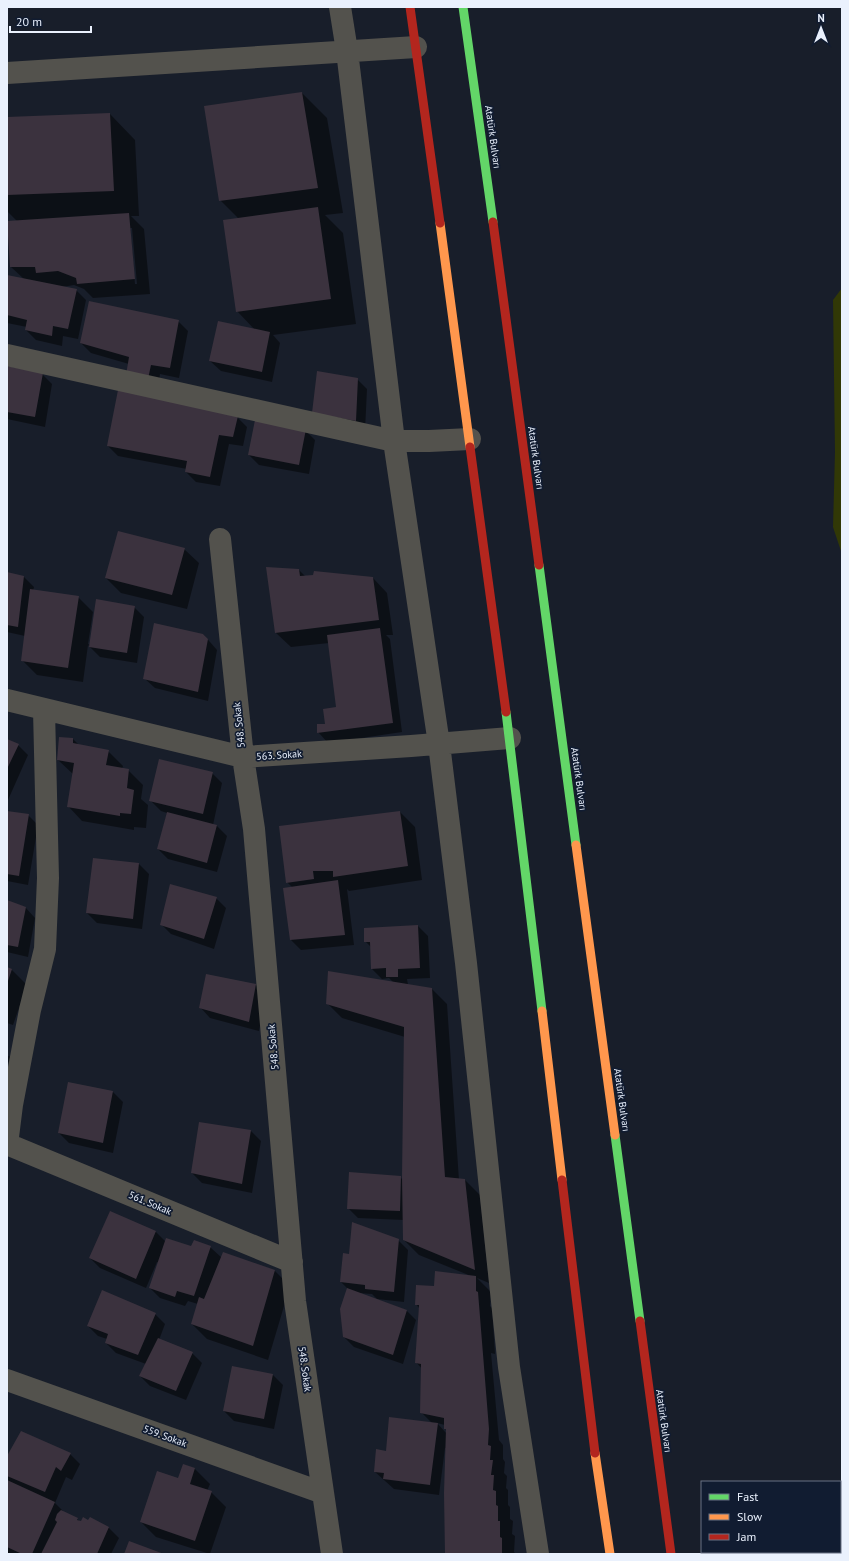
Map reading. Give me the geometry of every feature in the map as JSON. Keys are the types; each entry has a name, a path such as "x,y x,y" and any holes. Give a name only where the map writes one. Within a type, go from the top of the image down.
{"main road":[{"path":"410,7 510,738 588,1405 610,1554"},
{"name":"Atatürk Bulvarı","path":"463,7 468,35 671,1554"}],"street":[{"path":"340,7 347,51 394,441 439,744 466,963 509,1367 538,1554"},
{"path":"7,73 416,46"},
{"path":"7,355 394,441 429,442 470,439"},
{"name":"548. Sokak","path":"220,539 243,757 254,829 296,1301 332,1554"},
{"name":"563. Sokak","path":"7,700 243,757 510,738"},
{"path":"7,1144 12,1105 30,1010 45,949 48,878 44,710"},
{"name":"561. Sokak","path":"7,1144 292,1262"},
{"name":"559. Sokak","path":"7,1380 323,1493"}],"green space":[{"path":"842,288 842,554 833,527 835,452 833,300"}],"building":[{"path":"302,92 318,188 219,201 204,106"},
{"path":"110,113 114,191 7,195 7,117"},
{"path":"318,207 331,299 236,312 223,220"},
{"path":"129,213 135,279 77,284 76,278 58,271 36,273 35,267 10,267 7,221"},
{"path":"7,275 77,289 68,329 53,326 52,336 25,330 27,320 7,315"},
{"path":"89,301 179,320 170,368 151,365 148,379 126,375 129,357 80,343"},
{"path":"218,321 270,332 262,372 209,361"},
{"path":"7,366 43,373 35,417 7,412"},
{"path":"317,371 358,378 356,421 312,413"},
{"path":"118,390 238,416 233,437 219,435 210,477 185,472 187,461 107,446"},
{"path":"255,420 306,429 299,465 248,455"},
{"path":"118,531 185,548 172,595 105,578"},
{"path":"266,567 299,569 300,576 313,575 314,571 373,577 379,620 275,633"},
{"path":"7,572 24,576 18,627 7,625"},
{"path":"30,589 79,596 68,668 21,661"},
{"path":"96,599 135,606 127,653 89,647"},
{"path":"154,623 203,634 208,639 198,692 143,679"},
{"path":"380,628 393,723 317,733 317,724 325,724 323,709 336,707 327,635"},
{"path":"59,737 73,738 73,743 109,750 106,765 129,769 127,788 134,790 131,814 120,813 120,816 67,807 74,763 57,760"},
{"path":"7,739 19,744 7,769"},
{"path":"159,759 213,772 203,814 149,801"},
{"path":"7,811 29,814 19,876 7,874"},
{"path":"400,811 408,866 333,877 333,871 313,871 314,879 286,883 279,826"},
{"path":"167,812 217,825 207,863 157,849"},
{"path":"93,858 139,863 133,919 86,913"},
{"path":"338,880 345,935 290,940 283,888"},
{"path":"170,884 217,897 204,939 160,925"},
{"path":"7,900 26,907 18,947 7,945"},
{"path":"418,925 420,968 398,969 398,977 386,977 386,968 371,969 370,942 364,942 364,928"},
{"path":"7,967 12,969 7,984"},
{"path":"328,971 432,988 445,1177 465,1179 475,1270 403,1240 402,1177 404,1027 326,1004"},
{"path":"206,974 256,984 249,1022 199,1008"},
{"path":"68,1082 113,1091 103,1143 58,1133"},
{"path":"199,1122 251,1130 242,1184 191,1173"},
{"path":"349,1172 401,1176 400,1211 347,1209"},
{"path":"110,1211 156,1231 136,1279 89,1258"},
{"path":"352,1222 399,1239 394,1292 365,1289 365,1285 340,1282 343,1253 349,1254"},
{"path":"166,1238 191,1246 194,1240 211,1246 194,1296 177,1291 175,1297 149,1288"},
{"path":"223,1252 275,1270 253,1346 191,1324 199,1297 204,1299"},
{"path":"435,1271 476,1276 476,1291 478,1292 489,1429 488,1445 491,1446 490,1460 493,1460 491,1475 494,1475 493,1490 496,1491 498,1521 500,1521 500,1537 502,1538 502,1554 445,1554 444,1493 446,1429 444,1429 444,1418 420,1413 421,1364 415,1363 419,1305 415,1305 416,1285 434,1286"},
{"path":"347,1288 407,1310 393,1355 343,1337 340,1309"},
{"path":"102,1290 156,1313 138,1355 105,1343 108,1334 87,1326"},
{"path":"158,1338 193,1352 176,1391 139,1376"},
{"path":"232,1366 273,1374 264,1419 223,1411"},
{"path":"389,1417 438,1423 430,1485 383,1479 384,1473 374,1472 376,1449 386,1451"},
{"path":"21,1431 71,1453 61,1471 56,1467 45,1492 7,1476 7,1456"},
{"path":"183,1464 195,1468 190,1484 212,1491 195,1541 140,1522 157,1471 178,1478"},
{"path":"7,1480 55,1502 32,1554 22,1554 7,1547"},
{"path":"61,1510 78,1518 77,1520 81,1521 83,1517 88,1520 90,1517 109,1527 97,1554 41,1554 57,1522 55,1520 57,1514"},
{"path":"129,1541 164,1554 124,1554"}],"traffic: fast":[{"path":"463,7 493,222"},
{"path":"539,565 576,845"},
{"path":"506,712 542,1011"},
{"path":"615,1135 640,1321"}],"traffic: slow":[{"path":"440,223 470,447"},
{"path":"576,845 615,1135"},
{"path":"542,1011 562,1180"},
{"path":"595,1453 610,1554"}],"traffic: jam":[{"path":"410,7 440,223"},
{"path":"493,222 539,565"},
{"path":"470,447 506,712"},
{"path":"562,1180 595,1453"},
{"path":"640,1321 671,1554"}]}
